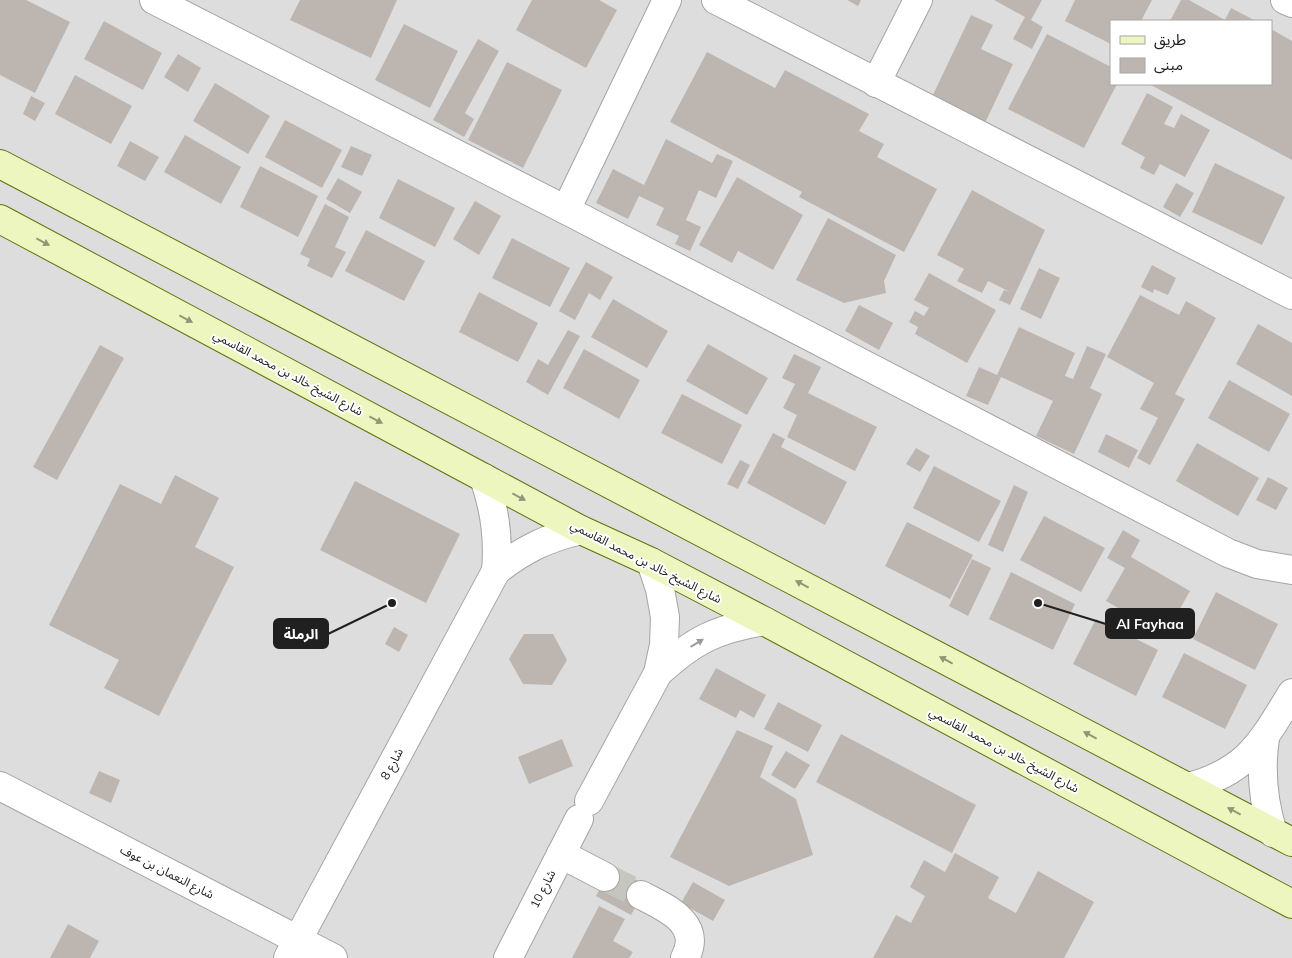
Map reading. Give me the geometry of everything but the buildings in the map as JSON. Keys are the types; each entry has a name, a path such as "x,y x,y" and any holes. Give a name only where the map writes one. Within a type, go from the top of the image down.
{"street":[{"path":"154,0 566,210 1228,553 1257,564 1292,570"},
{"path":"566,210 667,0"},
{"path":"716,0 1292,294"},
{"path":"876,82 918,0"},
{"path":"1285,0 1292,3"},
{"path":"0,164 1283,838"},
{"name":"شارع الشيخ خالد بن محمد القاسمي","path":"0,219 582,530 651,562 764,621 1292,904"},
{"name":"شارع 8","path":"484,478 495,514 498,533 496,571"},
{"name":"شارع 8","path":"293,949 496,571 515,556 536,544 558,535 582,530"},
{"name":"شارع 10","path":"508,958 584,810 658,673 664,645 665,617 660,589 651,562"},
{"name":"شارع 10","path":"658,673 680,653 706,637 734,626 764,621"},
{"path":"1189,787 1224,775 1240,765 1265,738 1292,693"},
{"path":"1265,738 1262,776 1267,814 1283,838"},
{"name":"شارع النعمان بن عوف","path":"0,786 293,949 334,958"},
{"path":"561,854 605,877"},
{"path":"641,896 669,910 683,922 690,940 685,958"}],"shaded area":[{"path":"0,0 1292,0 1292,958 0,958"}],"tunnel":[{"path":"605,877 641,895"}],"place":[{"name":"الرملة","path":"392,603"},
{"name":"Al Fayhaa","path":"1038,603"}]}
